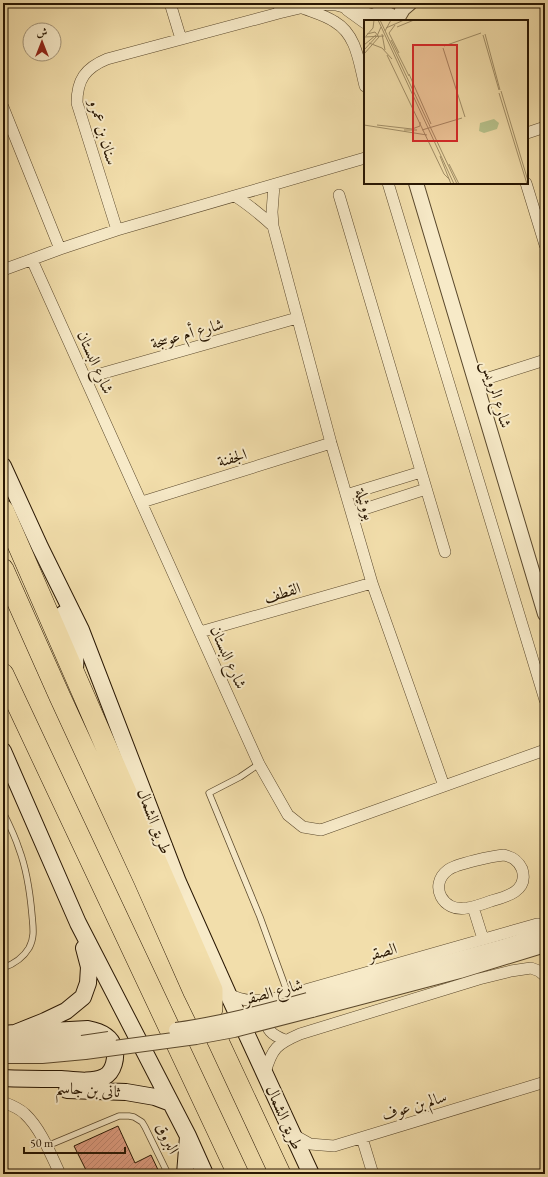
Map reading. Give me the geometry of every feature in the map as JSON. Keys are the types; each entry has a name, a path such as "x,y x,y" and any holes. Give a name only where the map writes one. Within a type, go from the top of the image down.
{"highway":[{"path":"3,510 212,990 212,1009 208,1020"},
{"name":"طريق الشمال","path":"3,569 194,992 280,1174"},
{"path":"3,674 238,1174"}],"main road":[{"name":"طريق الشمال","path":"3,466 40,548 81,630 178,882 311,1174"},
{"path":"40,548 75,650 75,677"},
{"path":"3,751 78,923 188,1136 205,1174"},
{"path":"9,1033 45,1021 66,1011 83,996 88,983 89,967 78,923"},
{"path":"3,1078 97,1079 106,1076 112,1068 115,1057 113,1046 108,1037 99,1031 88,1029 9,1033"},
{"name":"ثانى بن جاسم","path":"3,1078 71,1090 126,1092 155,1097 171,1103"},
{"path":"185,1174 188,1136"}],"street":[{"path":"170,3 181,39"},
{"path":"396,20 403,9 410,3"},
{"name":"سنان بن عمرو","path":"117,230 77,103 77,92 81,81 87,71 96,63 181,39 277,8 300,7 316,4 339,6 375,15"},
{"path":"300,7 334,21 346,31 354,43 364,82"},
{"path":"375,15 387,13 394,20"},
{"path":"3,107 60,250"},
{"path":"528,133 545,127"},
{"path":"3,270 117,230 364,159"},
{"path":"388,184 545,700"},
{"name":"شارع الرويس","path":"416,184 545,614"},
{"path":"526,184 545,245"},
{"name":"بووثيلة","path":"274,185 272,212 273,226 331,444 372,583 444,786"},
{"path":"339,195 445,552"},
{"path":"235,196 253,208 273,226"},
{"name":"شارع البستان","path":"32,260 259,764 288,815 303,827 321,830 545,750"},
{"name":"شارع أم عوسجة","path":"86,378 297,318"},
{"path":"476,382 545,360"},
{"name":"الجفنة","path":"142,502 331,444"},
{"path":"346,495 421,472"},
{"path":"352,513 426,489"},
{"name":"القطف","path":"200,632 372,583"},
{"path":"504,855 513,858 520,864 523,873 522,883 517,891 509,896 473,907 457,909 449,906 443,900 439,892 439,884 442,876 448,869 479,860 504,855"},
{"path":"473,907 483,940"},
{"name":"الصقر","path":"228,994 248,1001 277,998 537,924 545,924"},
{"name":"شارع الصقر","path":"3,1056 42,1056 84,1048 196,1037 234,1030 310,1005 545,933"},
{"name":"شارع الصقر","path":"310,1005 460,971 545,945"},
{"path":"265,1073 269,1058 274,1050 285,1040 300,1034 479,979 510,971 531,968 539,971 545,976"},
{"path":"277,998 269,1006 267,1011 266,1016 268,1027 275,1036 285,1040"},
{"name":"شارع الصقر","path":"3,1046 84,1048"},
{"name":"سالم بن عوف","path":"294,1135 310,1144 334,1146 545,1082"},
{"path":"3,1102 14,1106 25,1114 34,1125 47,1146 60,1174"},
{"path":"362,1138 373,1174"}],"lane":[{"path":"259,764 240,777 209,793 260,917 288,994"},
{"path":"3,812 24,862 30,893 34,929 31,943 25,954 18,960 3,968"},
{"name":"البروق","path":"47,1146 119,1116 130,1116 138,1119 145,1127 168,1174"}],"building":[{"path":"118,1126 135,1163 151,1155 160,1174 88,1174 74,1146"}]}
